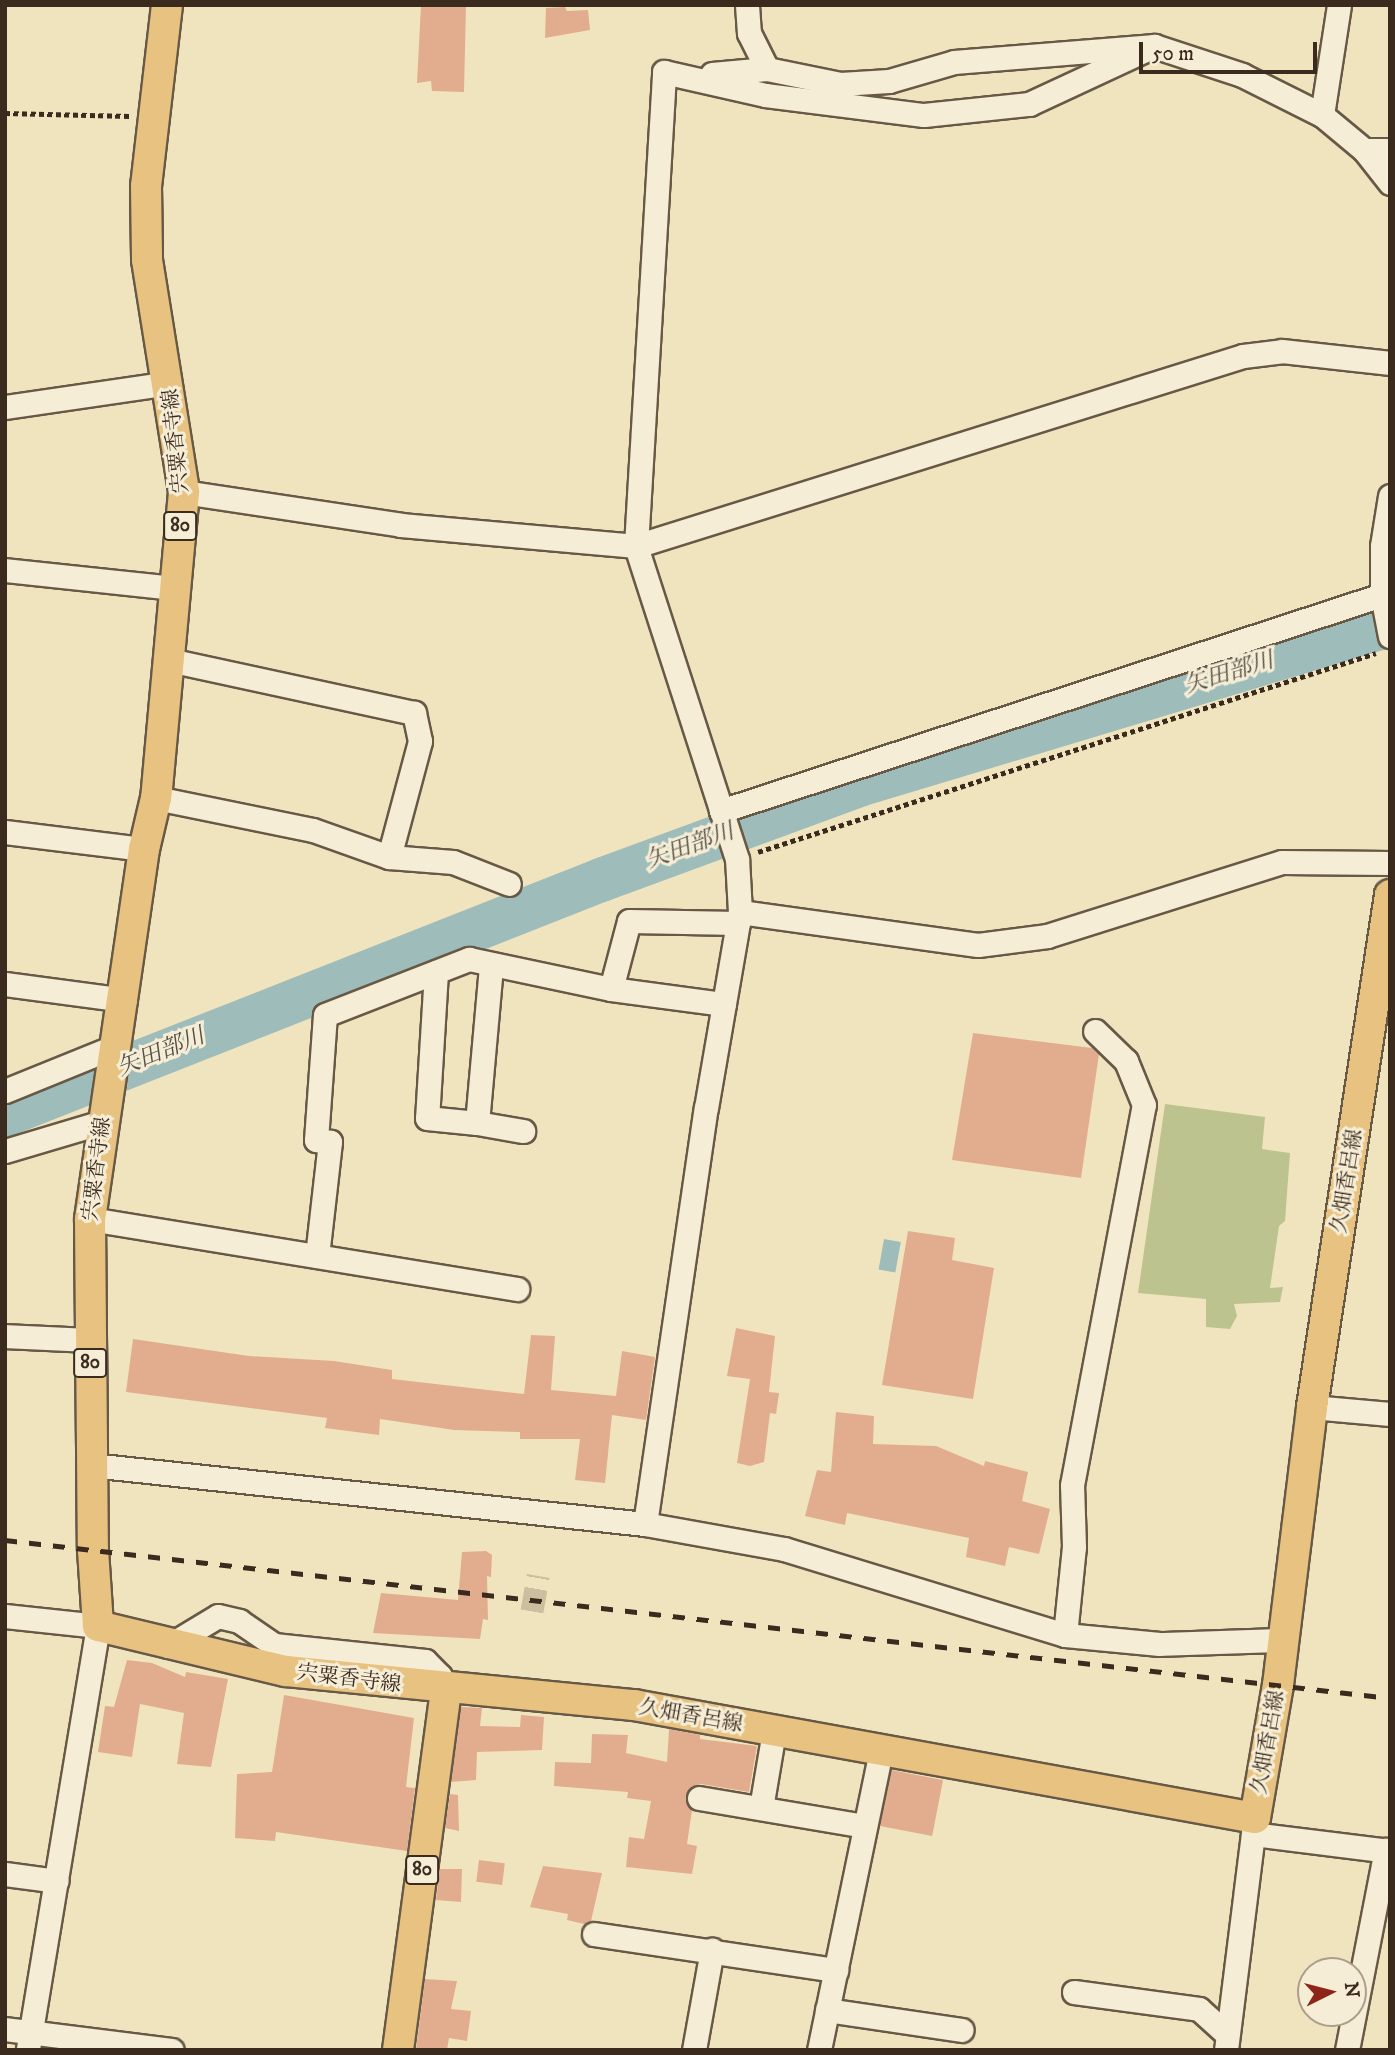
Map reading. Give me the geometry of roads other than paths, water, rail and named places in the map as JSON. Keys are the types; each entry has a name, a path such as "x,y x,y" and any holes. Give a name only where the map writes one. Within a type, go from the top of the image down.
{"main road":[{"name":"宍粟香寺線","path":"167,5 146,186 147,260 169,383 184,492 156,798 144,849 125,1000 104,1112 90,1219 91,1465 98,1626 168,1646 286,1671 446,1690"},
{"name":"久畑香呂線","path":"446,1690 467,1687 634,1705 881,1750 1254,1826 1282,1640 1312,1407 1390,895"},
{"name":"80","path":"398,2050 446,1690"}],"street":[{"path":"747,5 749,33 768,69"},
{"path":"1322,115 1339,5"},
{"path":"664,72 765,95 924,115 1029,104 1154,46"},
{"path":"664,72 730,75 768,69 804,80 852,83 889,81 954,62 1154,46 1242,75 1322,115 1364,150 1390,183"},
{"path":"645,1524 739,917 737,859 636,546 664,72"},
{"path":"1364,150 1390,150"},
{"path":"184,492 401,525 636,546 1243,356 1282,351 1390,363"},
{"path":"5,407 169,383"},
{"path":"1390,496 1382,546 1382,595 1390,636"},
{"path":"5,570 174,588"},
{"path":"721,811 1382,595"},
{"path":"169,660 414,713 420,741 389,857"},
{"path":"156,798 313,830 389,857 453,862 509,884"},
{"path":"5,832 144,849"},
{"path":"611,989 629,921 739,917 978,945 1047,936 1282,862 1390,863"},
{"path":"317,1256 330,1142 316,1140 325,1015 469,959 491,966 611,989 724,1004"},
{"path":"477,1123 491,966"},
{"path":"436,972 427,1118 523,1131"},
{"path":"5,984 125,1000"},
{"path":"1065,1635 1074,1547 1072,1485 1144,1105 1126,1061 1095,1031"},
{"path":"5,1091 116,1046"},
{"path":"5,1151 104,1112"},
{"path":"90,1219 517,1289"},
{"path":"5,1336 89,1340"},
{"path":"1312,1407 1390,1414"},
{"path":"91,1465 645,1524 784,1549 1065,1635 1160,1644 1282,1640"},
{"path":"5,1616 98,1626 29,2042"},
{"path":"168,1646 218,1616 239,1621 274,1645 425,1661 440,1676 446,1690"},
{"path":"761,1808 774,1731"},
{"path":"819,2050 881,1750"},
{"path":"699,1798 865,1826"},
{"path":"1226,2042 1254,1826 1388,1851 1347,2050"},
{"path":"5,1874 57,1881"},
{"path":"594,1934 836,1970"},
{"path":"694,2050 712,1950"},
{"path":"1074,1992 1199,2010 1226,2042"},
{"path":"828,2010 962,2030"},
{"path":"5,2029 29,2042 172,2050"}],"water":[{"path":"884,1239 901,1242 895,1272 879,1270"}],"waterway":[{"name":"矢田部川","path":"5,1115 601,880 859,785 1390,625"}],"tunnel":[{"path":"532,1611 538,1576"}],"railway":[{"path":"5,1540 1390,1698"}]}
